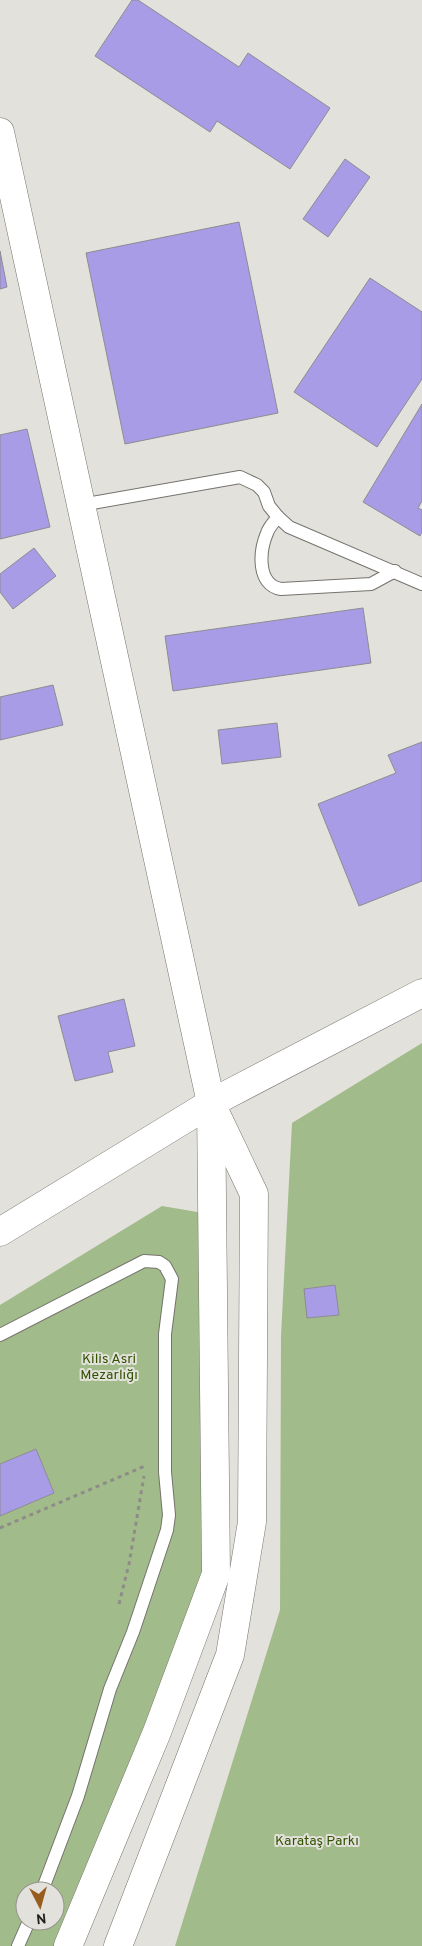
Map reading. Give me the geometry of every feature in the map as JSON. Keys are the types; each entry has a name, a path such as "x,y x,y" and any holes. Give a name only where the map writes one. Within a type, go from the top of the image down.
{"street":[{"path":"0,132 211,1103 216,1574 157,1732 68,1946"},
{"path":"0,1232 211,1103 422,993"},
{"path":"118,1946 230,1656 252,1522 254,1194 211,1103"}],"lane":[{"path":"81,505 240,477 257,484 264,492 269,506 289,526 301,533 422,584"},
{"path":"278,517 267,532 261,556 264,579 273,587 281,589 371,584 395,571"},
{"path":"0,1334 144,1261 159,1262 170,1272 172,1287 165,1344 165,1472 169,1515 167,1530 133,1632 110,1689 78,1796 46,1881"},
{"path":"18,1946 25,1931"}],"path":[{"path":"0,1528 146,1465 129,1564 117,1610"}],"green space":[{"name":"Karataş Parkı","path":"422,1043 422,1946 175,1946 280,1610 281,1336 292,1123"},
{"name":"Kilis Asri Mezarlığı","path":"162,1206 221,1216 215,1580 73,1946 0,1946 0,1305"}],"building":[{"path":"132,0 138,0 239,67 248,53 330,108 290,169 217,121 210,132 95,56"},
{"path":"345,159 370,177 328,237 303,219"},
{"path":"239,222 278,413 125,444 86,253"},
{"path":"0,251 7,287 0,289"},
{"path":"370,278 422,312 422,379 377,447 294,392"},
{"path":"422,404 422,501 418,508 422,510 422,532 420,536 363,502"},
{"path":"27,429 50,527 0,539 0,435"},
{"path":"34,548 56,576 13,609 0,592 0,574"},
{"path":"363,608 371,663 173,691 165,636"},
{"path":"53,685 63,725 0,740 0,697"},
{"path":"277,723 281,757 222,764 218,730"},
{"path":"422,742 422,881 359,906 318,804 396,773 388,755"},
{"path":"124,999 135,1046 108,1052 113,1072 75,1081 58,1016"},
{"path":"335,1285 339,1315 307,1318 304,1289"},
{"path":"36,1449 54,1493 0,1516 0,1464"}]}
